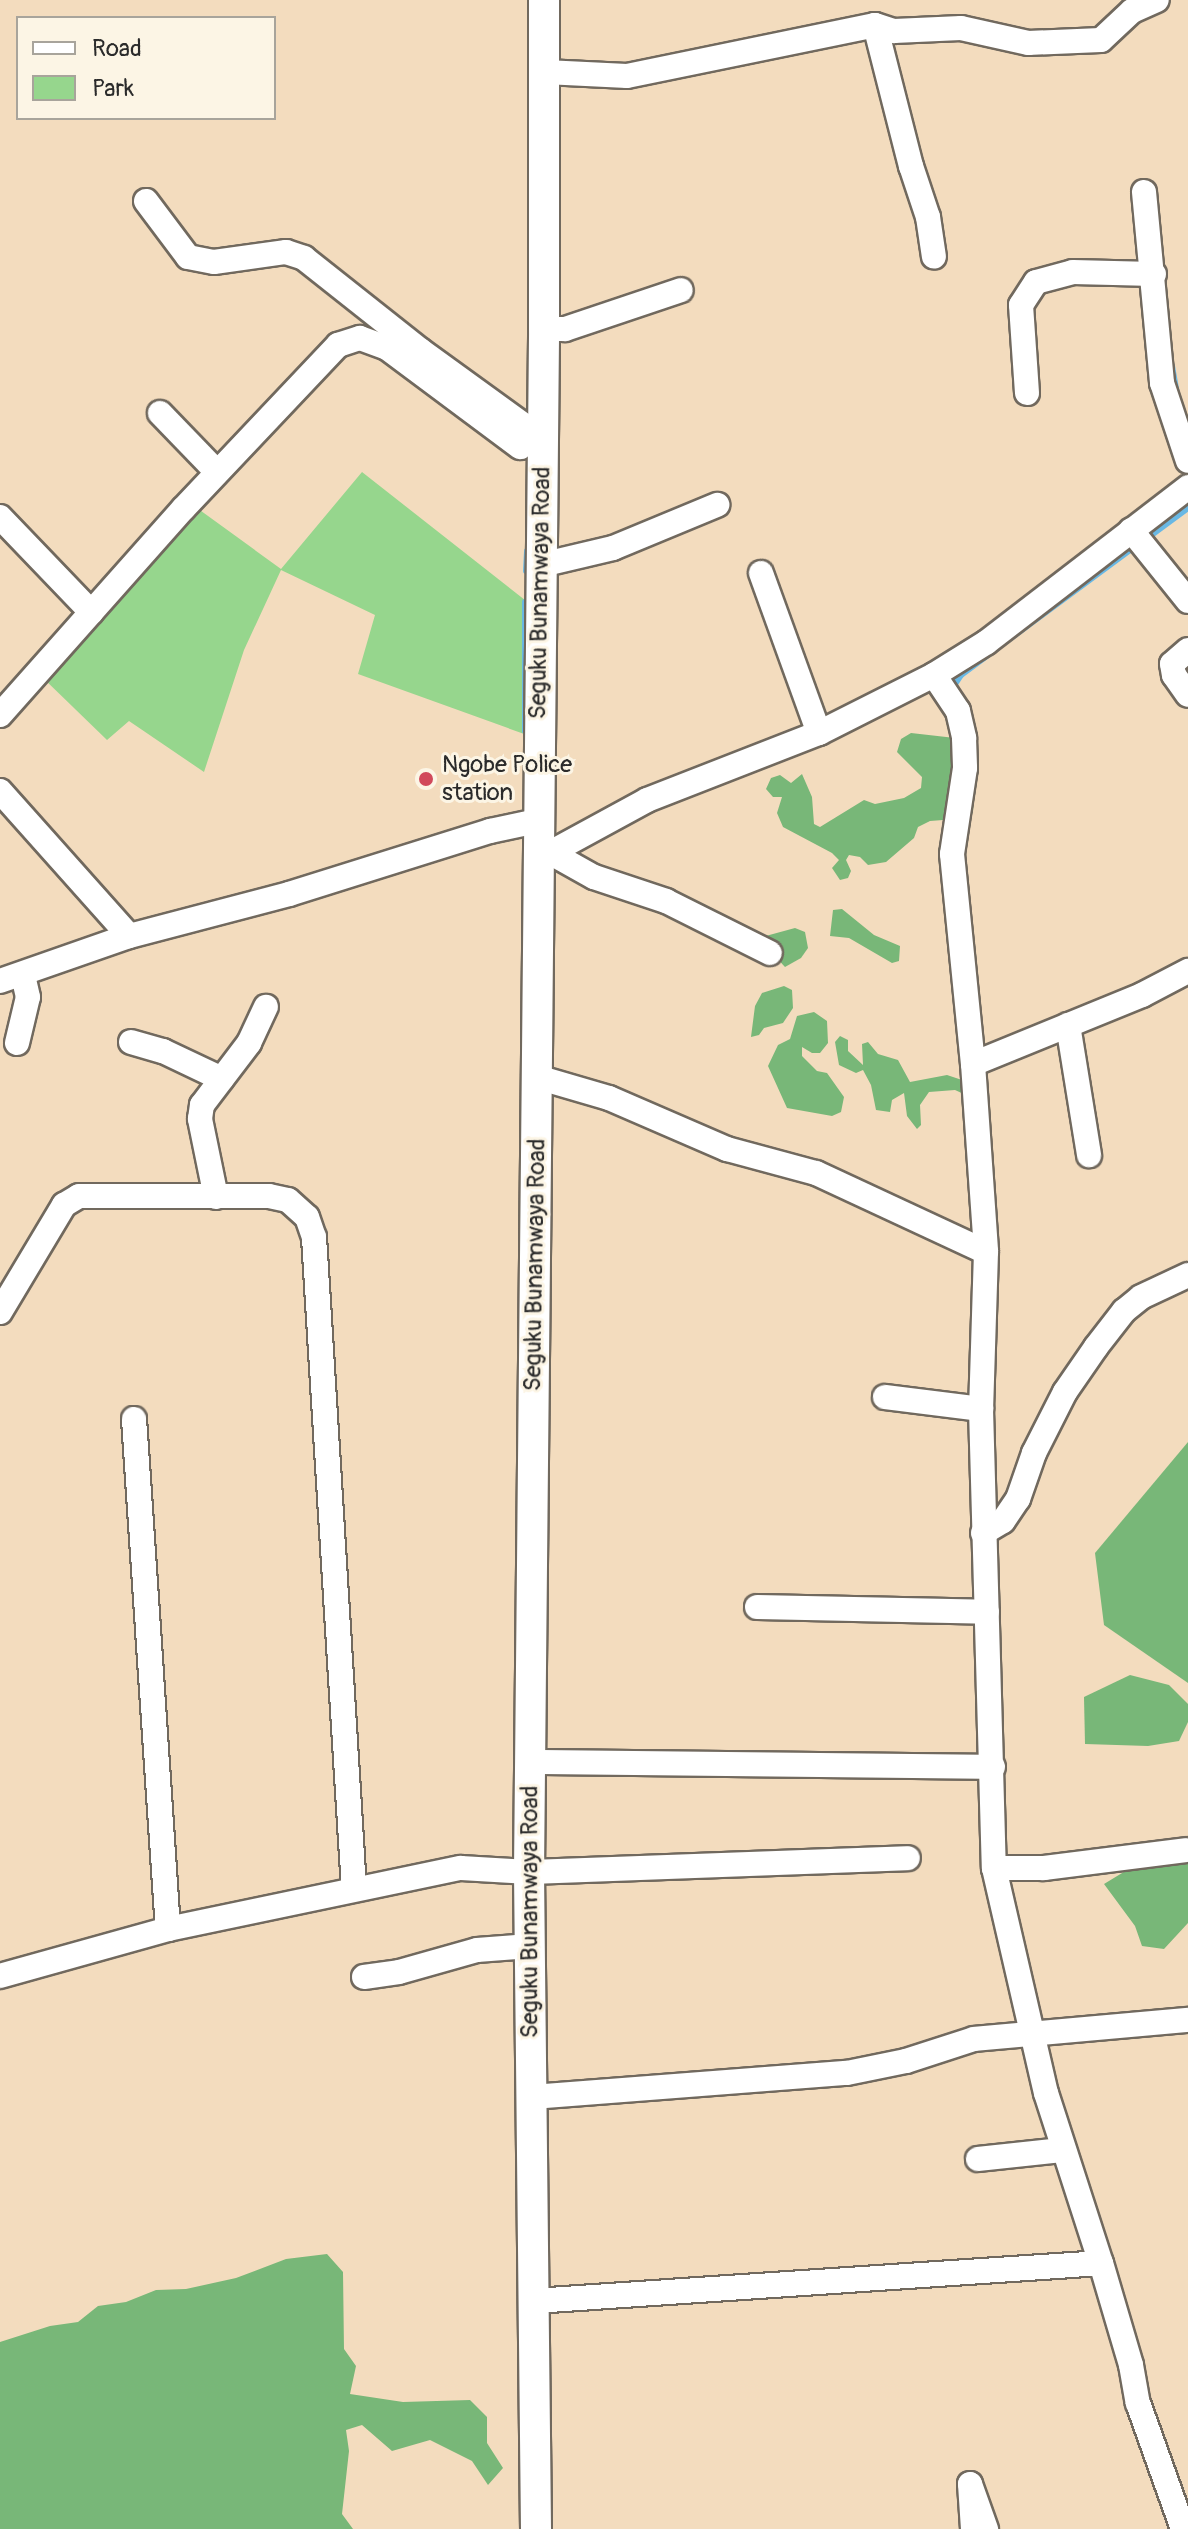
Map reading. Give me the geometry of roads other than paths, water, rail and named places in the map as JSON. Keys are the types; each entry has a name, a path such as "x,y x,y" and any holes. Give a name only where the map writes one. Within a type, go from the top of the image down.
{"main road":[{"name":"Seguku Bunamwaya Road","path":"536,2529 529,1872 537,1077 544,856 537,821 541,565 531,443 544,329 544,0"}],"street":[{"path":"545,72 627,76 875,25 894,31 961,28 1028,43 1101,40 1130,5 1157,0"},
{"path":"875,25 911,166 928,217 934,257"},
{"path":"1144,192 1162,383 1188,461"},
{"path":"146,201 188,257 214,262 286,252 304,258 531,443"},
{"path":"1027,393 1021,305 1036,282 1073,272 1154,274"},
{"path":"544,329 565,329 681,290"},
{"path":"0,715 217,472 338,345 360,338 387,348 531,443"},
{"path":"160,413 217,472"},
{"path":"544,856 647,800 819,733 934,675 987,642 1188,487"},
{"path":"541,565 613,548 717,505"},
{"path":"0,517 91,612"},
{"path":"1131,530 1188,601"},
{"path":"761,573 819,733"},
{"path":"1188,650 1172,664 1174,675 1188,695"},
{"path":"934,675 958,711 964,738 965,768 952,854 973,1064 986,1252 981,1409 994,1868 1062,2150 1101,2263 1131,2365 1138,2403 1183,2529"},
{"path":"0,791 129,936"},
{"path":"17,1043 28,997 12,979 129,936 214,916 490,831 537,821"},
{"path":"544,856 666,901 770,953"},
{"path":"973,1064 1188,971"},
{"path":"216,1197 200,1119 202,1105 249,1043 266,1007"},
{"path":"1068,1025 1089,1155"},
{"path":"131,1042 163,1051 222,1079"},
{"path":"537,1077 609,1098 727,1149 816,1173 986,1252"},
{"path":"0,1312 64,1205 79,1196 269,1196 288,1200 307,1217 314,1237 354,1889"},
{"path":"983,1533 1003,1521 1018,1499 1034,1453 1065,1392 1105,1335 1141,1297 1188,1275"},
{"path":"885,1397 981,1409"},
{"path":"134,1419 168,1929"},
{"path":"757,1607 987,1612"},
{"path":"530,1762 993,1767"},
{"path":"994,1868 1044,1868 1186,1850"},
{"path":"0,1976 168,1929 461,1868 529,1872 908,1858"},
{"path":"364,1977 399,1972 477,1950 530,1946"},
{"path":"532,2097 847,2073 906,2061 974,2039 1188,2020"},
{"path":"978,2159 1062,2150"},
{"path":"534,2301 1101,2263"},
{"path":"954,2529 970,2484"},
{"path":"970,2484 973,2529"},
{"path":"970,2484 986,2529"}],"waterway":[{"path":"1172,366 1177,394"},
{"path":"1150,536 1188,508"},
{"path":"955,684 961,675 1137,545"},
{"path":"526,571 527,551"},
{"path":"525,602 525,731"}],"place":[{"name":"Ngobe Police station","path":"426,779"}]}
